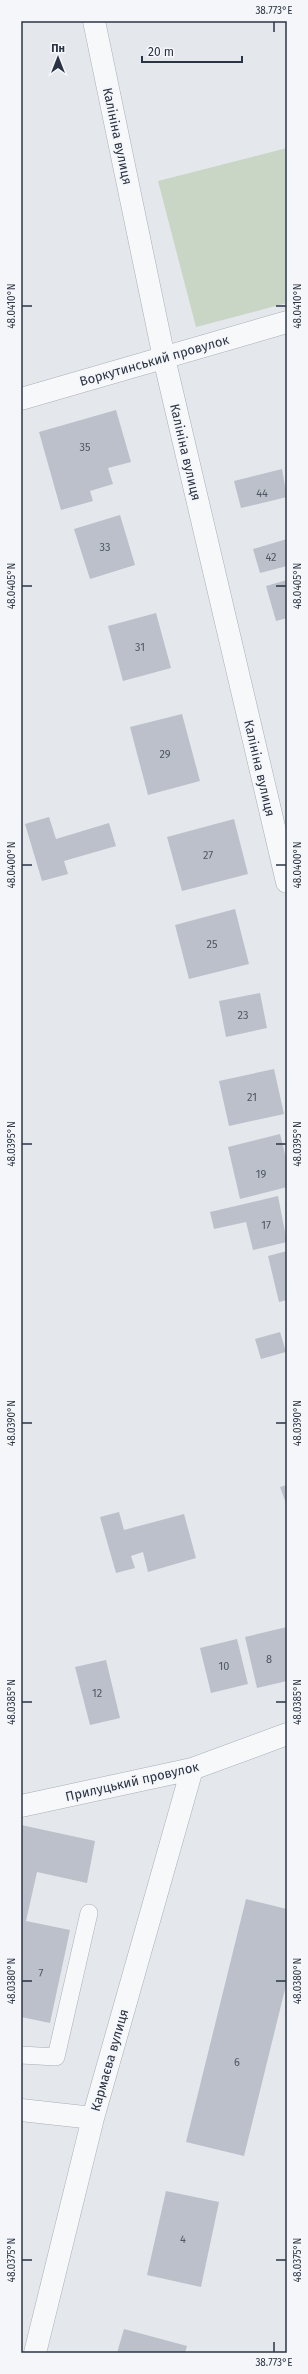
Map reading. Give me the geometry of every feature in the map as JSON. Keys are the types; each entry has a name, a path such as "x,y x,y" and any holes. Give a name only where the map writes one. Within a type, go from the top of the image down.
{"street":[{"name":"Калініна вулиця","path":"94,21 164,358 287,882"},
{"name":"Воркутинський провулок","path":"21,399 287,322"},
{"name":"Прилуцький провулок","path":"21,1806 192,1769 287,1734"},
{"name":"Кармаєва вулиця","path":"35,2353 93,2118 192,1769"},
{"path":"21,2110 93,2118"}],"lane":[{"path":"21,2056 56,2057 89,1913"}],"green space":[{"path":"287,148 287,303 196,327 158,181"}],"building":[{"path":"116,410 131,462 108,468 113,484 90,491 93,501 61,510 39,432"},
{"path":"282,469 287,497 241,508 234,481"},
{"path":"120,515 135,565 90,579 74,529"},
{"path":"287,539 287,566 260,573 253,549"},
{"path":"287,580 287,618 276,621 266,586"},
{"path":"156,613 171,668 123,681 108,626"},
{"path":"182,714 200,781 148,795 130,727"},
{"path":"49,817 56,839 109,823 116,846 64,861 68,874 42,881 25,824"},
{"path":"234,819 248,874 182,891 167,837"},
{"path":"235,909 249,964 189,979 175,925"},
{"path":"260,993 267,1028 226,1037 219,1001"},
{"path":"274,1069 284,1114 229,1126 219,1081"},
{"path":"280,1134 287,1162 287,1187 240,1199 228,1147"},
{"path":"278,1196 287,1242 253,1250 246,1222 214,1229 210,1212"},
{"path":"287,1251 287,1300 279,1302 268,1256"},
{"path":"280,1332 286,1352 261,1359 255,1339"},
{"path":"287,1485 287,1506 280,1487"},
{"path":"119,1512 124,1530 184,1514 196,1558 148,1572 143,1552 131,1556 135,1568 116,1573 100,1517"},
{"path":"287,1627 287,1681 257,1688 245,1637"},
{"path":"237,1639 248,1684 211,1693 200,1648"},
{"path":"106,1660 120,1718 90,1725 75,1667"},
{"path":"21,1825 95,1841 87,1883 37,1872 26,1921 70,1930 50,2023 21,2017"},
{"path":"246,1899 287,1909 287,1981 244,2156 186,2142"},
{"path":"166,2191 219,2202 201,2287 147,2275"},
{"path":"124,2329 187,2346 185,2353 117,2353"}]}
